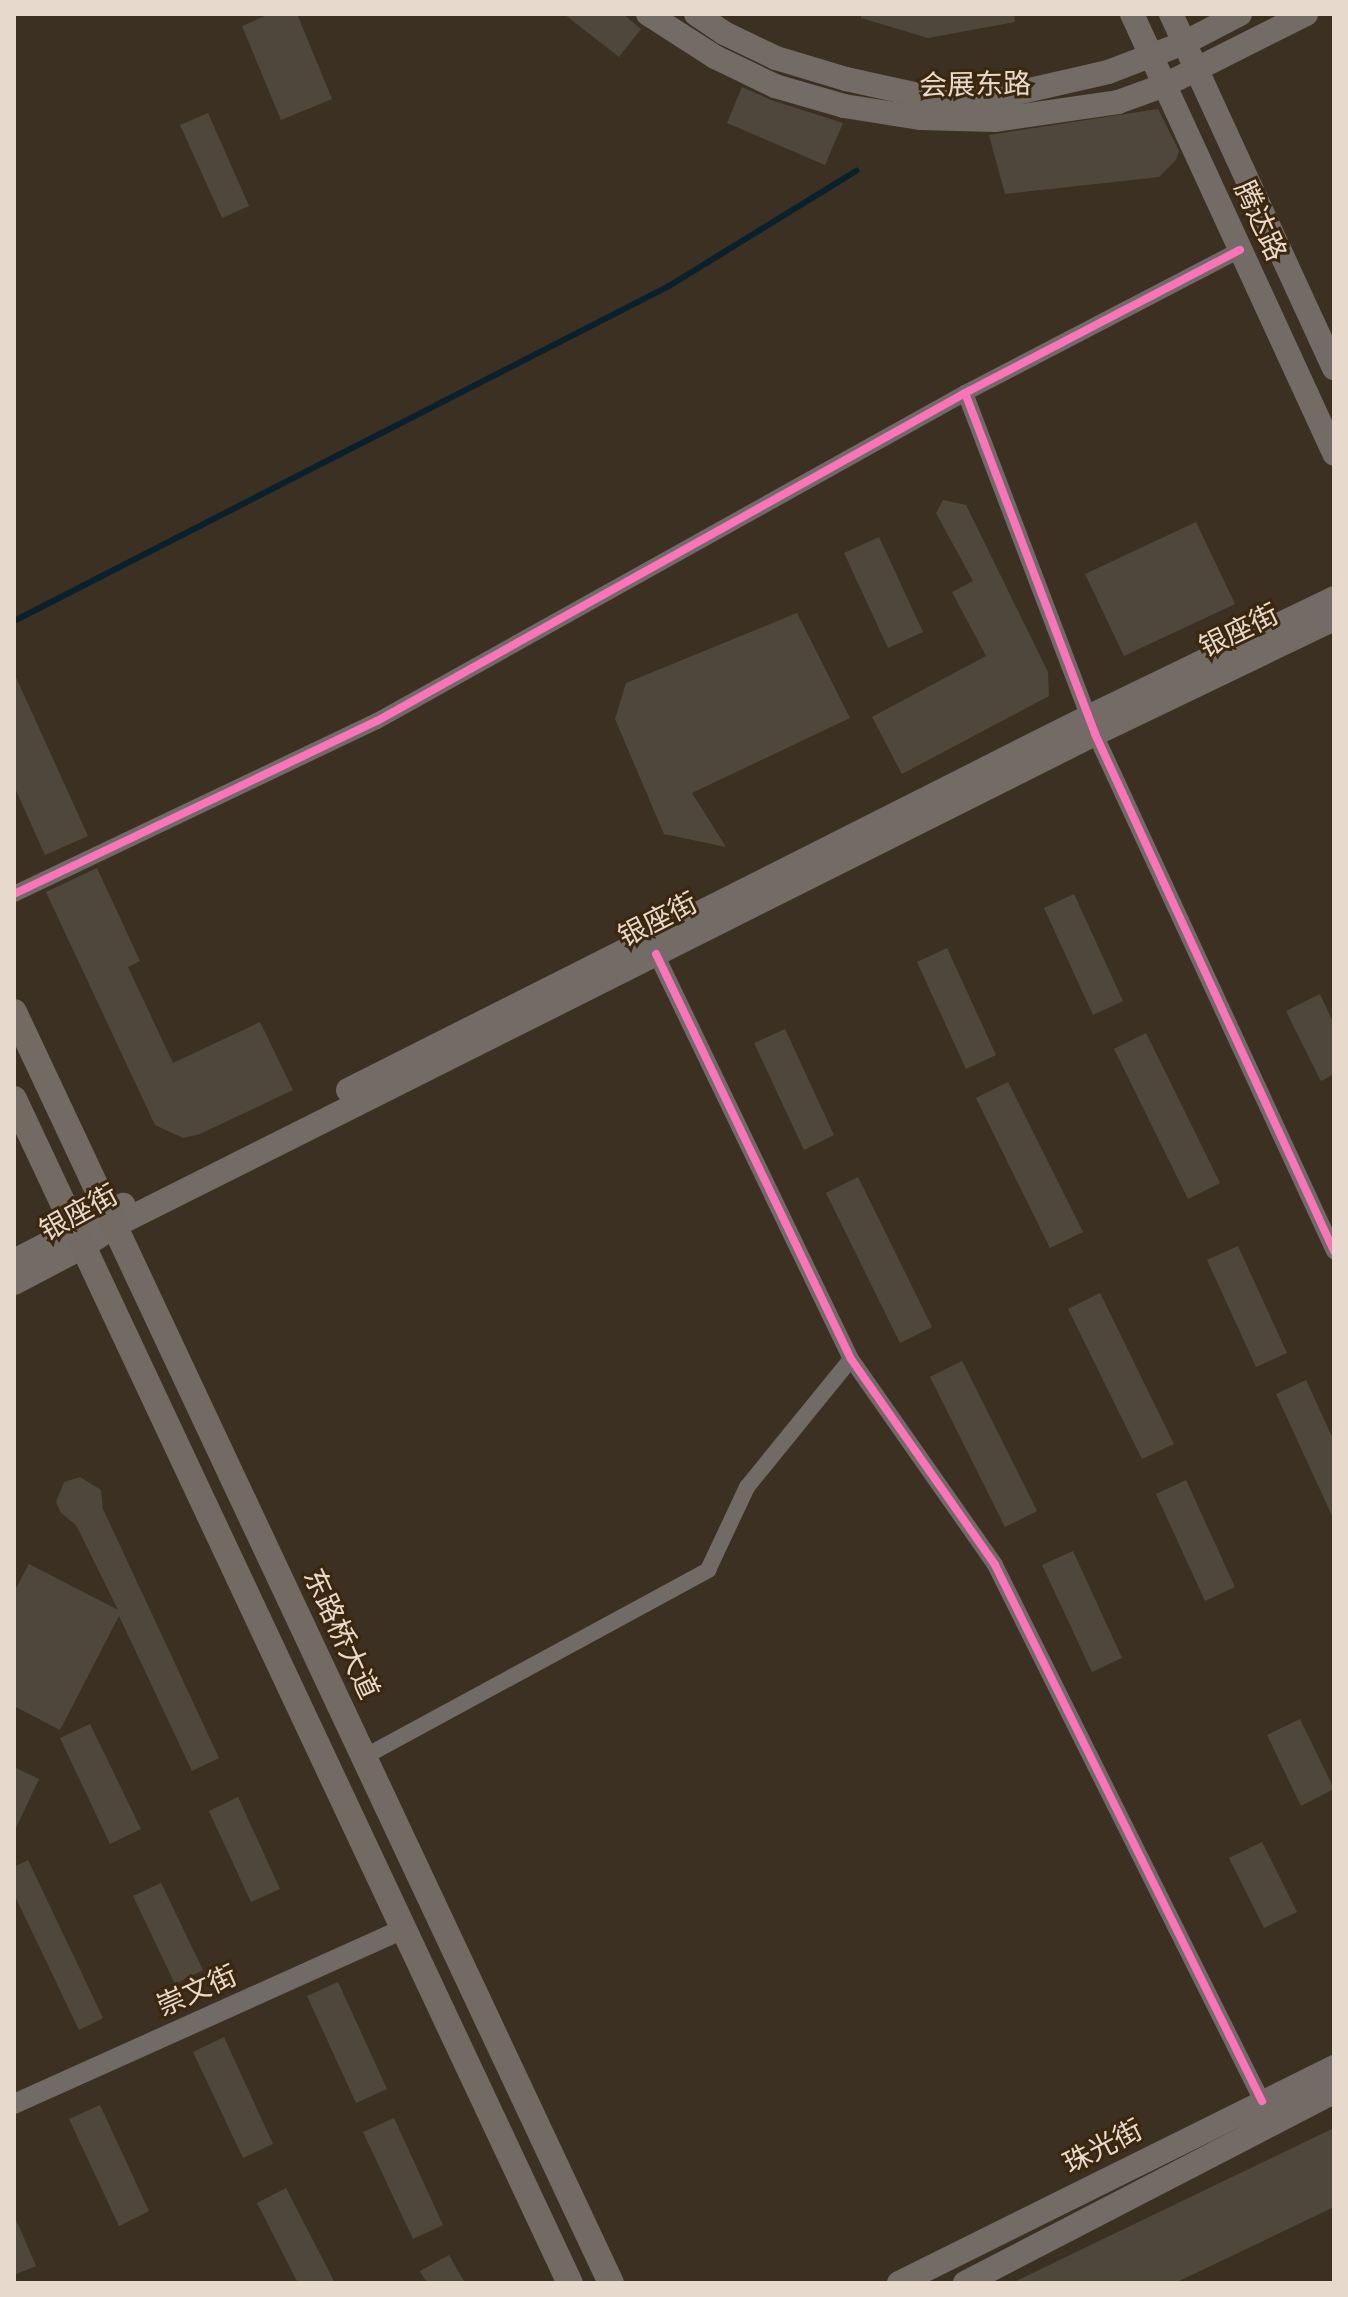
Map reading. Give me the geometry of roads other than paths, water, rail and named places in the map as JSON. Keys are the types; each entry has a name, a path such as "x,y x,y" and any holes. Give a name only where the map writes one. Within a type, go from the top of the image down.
{"main road":[{"name":"会展东路","path":"648,14 715,57 775,86 844,106 921,118 995,120 1118,102 1165,85 1306,14"},
{"name":"会展东路","path":"696,14 724,33 776,58 846,79 923,96 999,97 1108,72 1184,43 1240,14"},
{"name":"腾达路","path":"1132,14 1334,454"},
{"name":"腾达路","path":"1171,14 1334,368"},
{"path":"111,1219 1092,725 1334,598"},
{"name":"银座街","path":"14,1283 111,1219 656,954 1092,725 1334,619"},
{"name":"东路桥大道","path":"14,1012 611,2283"},
{"path":"14,1099 570,2283"},
{"path":"14,1261 79,1238"},
{"name":"珠光街","path":"899,2283 1334,2067"},
{"name":"珠光街","path":"965,2283 1334,2092"}],"street":[{"path":"14,894 377,721 965,393 1240,250"},
{"path":"965,393 1092,725 1334,1251"},
{"path":"656,954 851,1359 995,1565 1262,2101"},
{"path":"364,1757 708,1570 747,1487 851,1359"},
{"name":"崇文街","path":"14,2104 404,1929"}],"waterway":[{"path":"14,621 669,286 856,171"}]}
